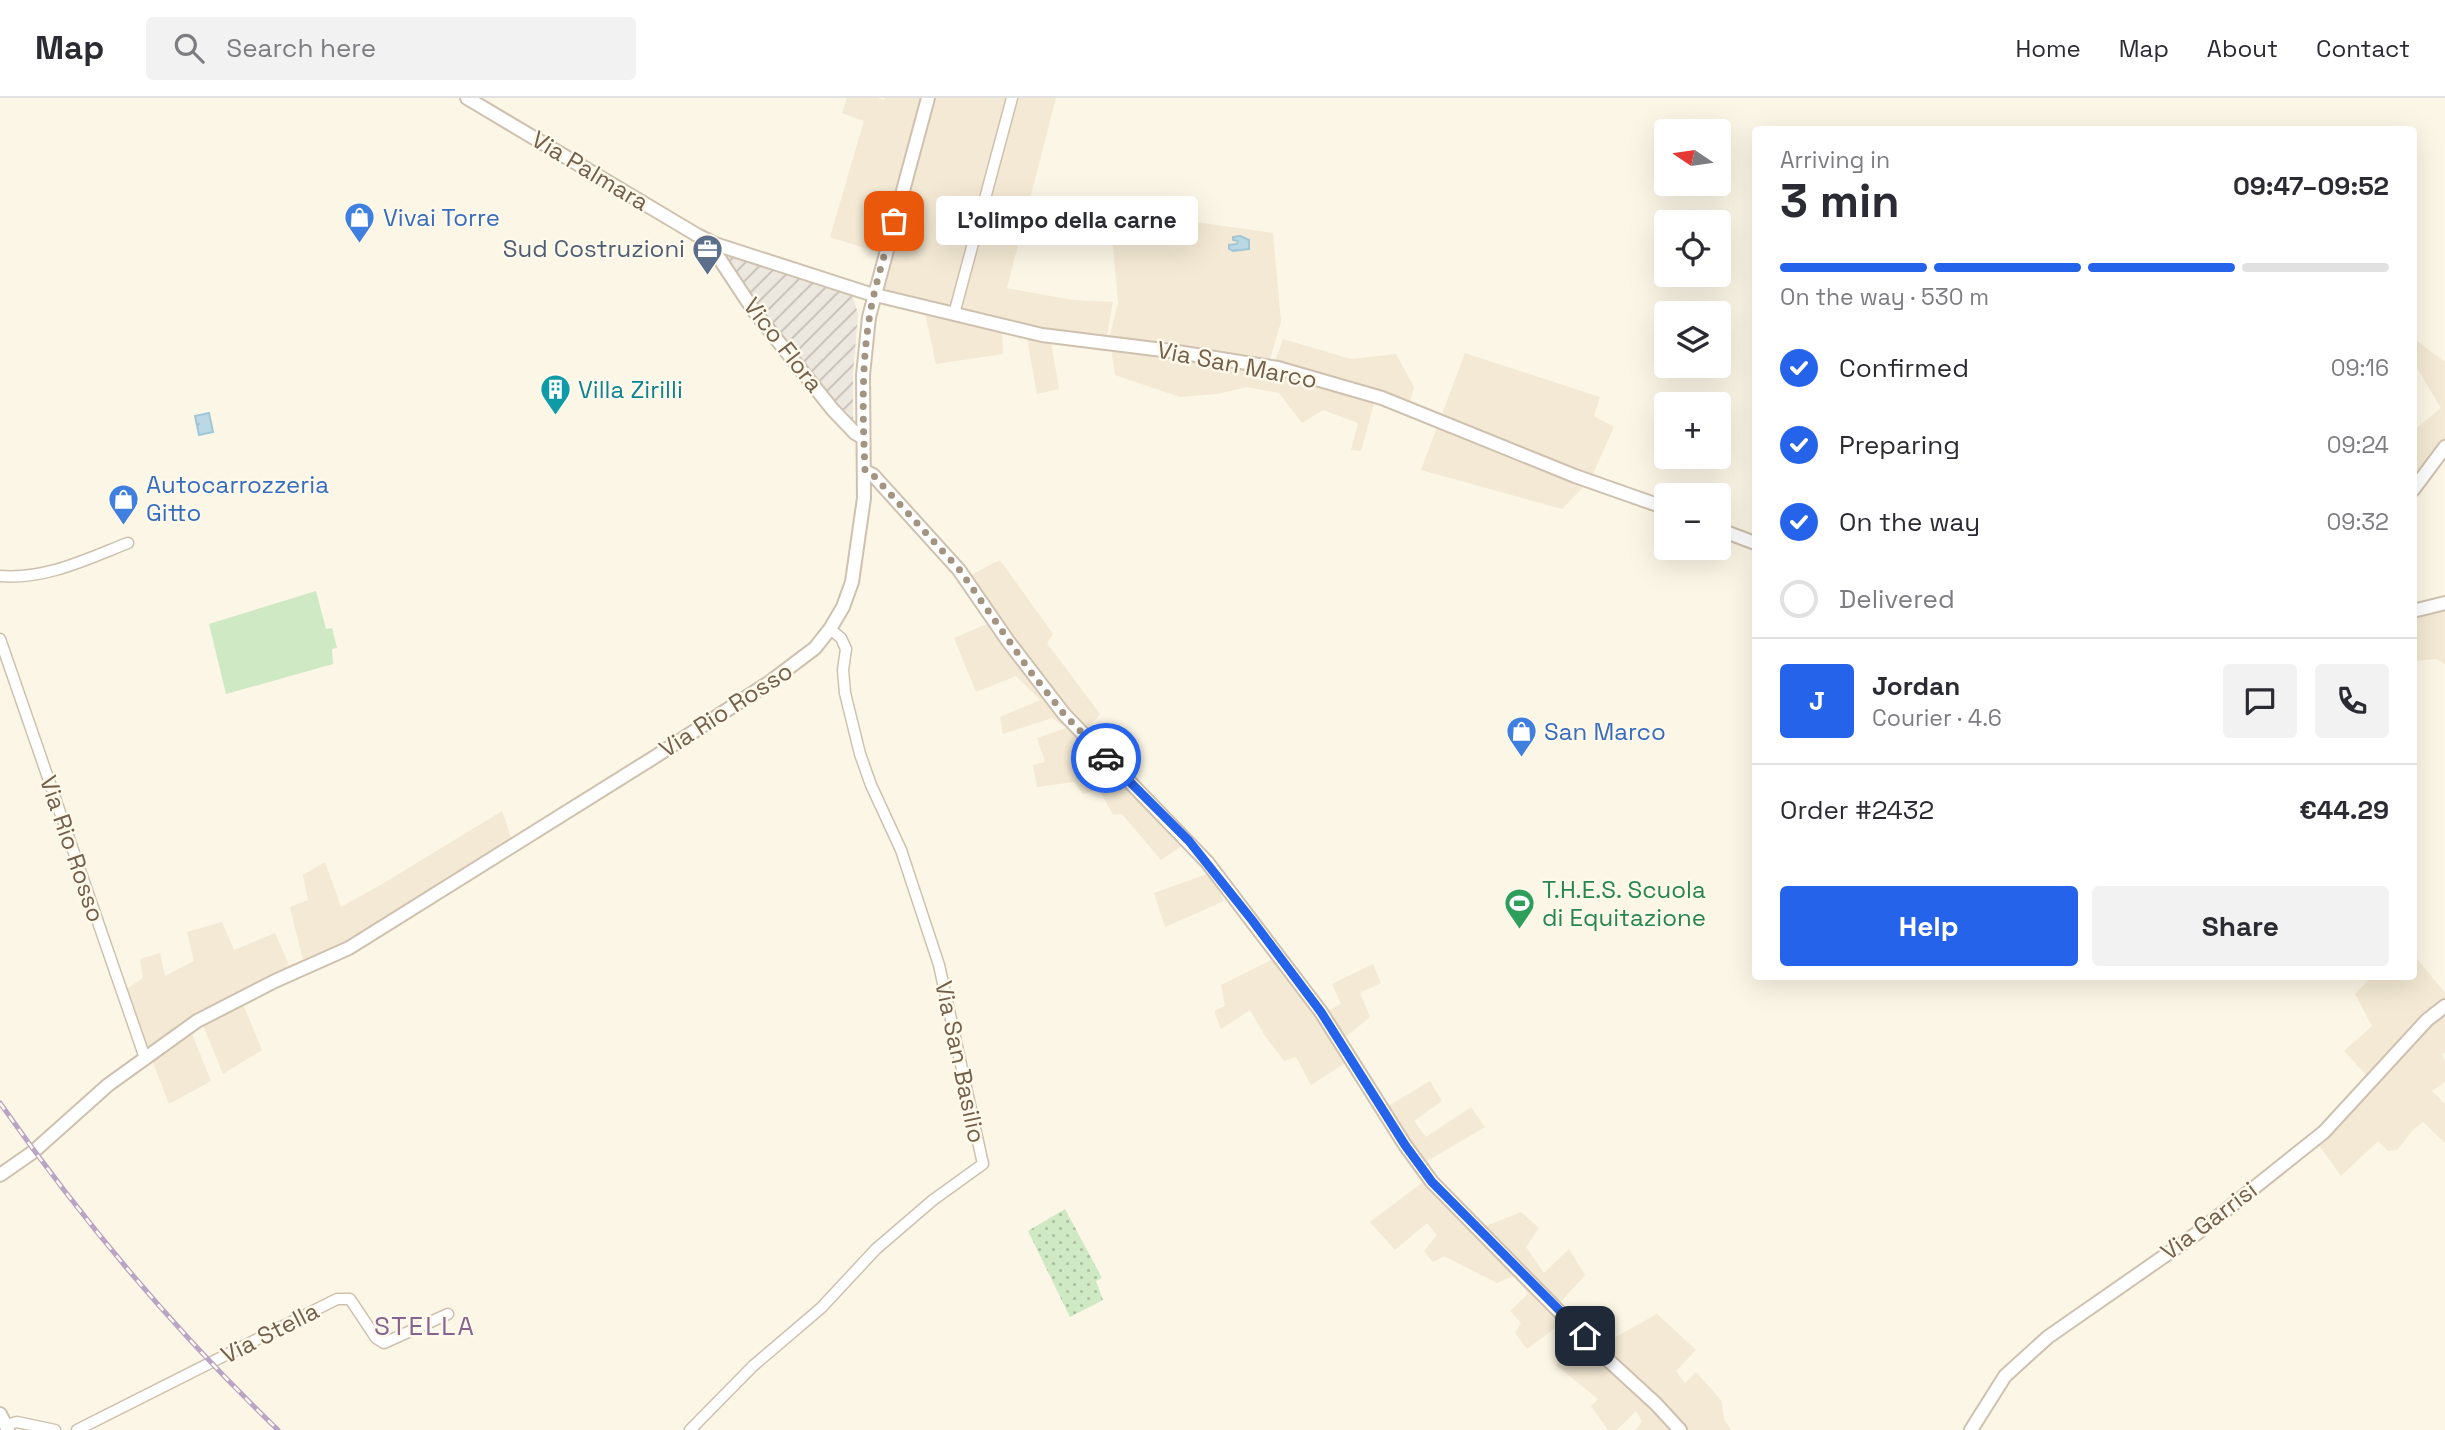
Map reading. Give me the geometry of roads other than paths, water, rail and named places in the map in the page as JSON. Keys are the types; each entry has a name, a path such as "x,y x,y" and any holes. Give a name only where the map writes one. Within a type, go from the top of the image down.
{"street":[{"name":"Via Palmara","path":"467,98 696,236 874,295"},
{"name":"Via Rio Rosso","path":"0,1175 33,1152 108,1085 197,1021 349,948 653,758 798,663 815,648 843,607 852,582 864,498 863,375 874,295 928,98"},
{"path":"954,314 1013,98"},
{"name":"Vico Flora","path":"715,244 715,252 754,311 834,410 863,438"},
{"name":"Via San Marco","path":"874,295 1042,335 1278,368 1382,398 1575,476 1654,504"},
{"path":"2417,485 2445,447"},
{"path":"865,471 873,475 959,569 1008,641 1064,714 1207,862 1321,1012 1405,1145 1432,1182 1595,1348 1680,1430"},
{"path":"1731,534 1752,542"},
{"path":"0,576 25,577 53,571 128,543"},
{"path":"2417,610 2445,603"},
{"name":"Via San Basilio","path":"690,1430 759,1361 821,1308 876,1249 933,1200 983,1164 939,965 901,850 860,754 845,693 846,649 841,639 830,629"},
{"name":"Via Rio Rosso","path":"0,639 145,1058"},
{"name":"Via Garrisi","path":"1971,1430 2005,1376 2048,1337 2196,1234 2325,1132 2427,1020 2445,1006"},
{"name":"Via Stella","path":"77,1430 337,1299 351,1299 376,1338 384,1343 448,1314"},
{"path":"5,1423 17,1422 55,1430"}],"water":[{"path":"1151,228 1168,229 1168,233 1163,231 1161,235 1169,238 1169,243 1149,237"},
{"path":"1240,236 1249,240 1249,249 1229,249 1229,245 1237,244 1238,241 1233,240 1233,237"},
{"path":"209,413 213,432 199,435 195,416"}],"railway":[{"path":"0,1103 64,1190 131,1273 203,1354 278,1430"}],"place":[{"name":"L'olimpo della carne","path":"894,221"},
{"name":"Vivai Torre","path":"360,245"},
{"name":"Sud Costruzioni","path":"708,276"},
{"name":"Villa Zirilli","path":"555,417"},
{"name":"Autocarrozzeria Gitto","path":"123,526"},
{"name":"San Marco","path":"1521,759"},
{"name":"T.H.E.S. Scuola di Equitazione","path":"1519,931"}],"district":[{"name":"STELLA","path":"425,1326"}]}
